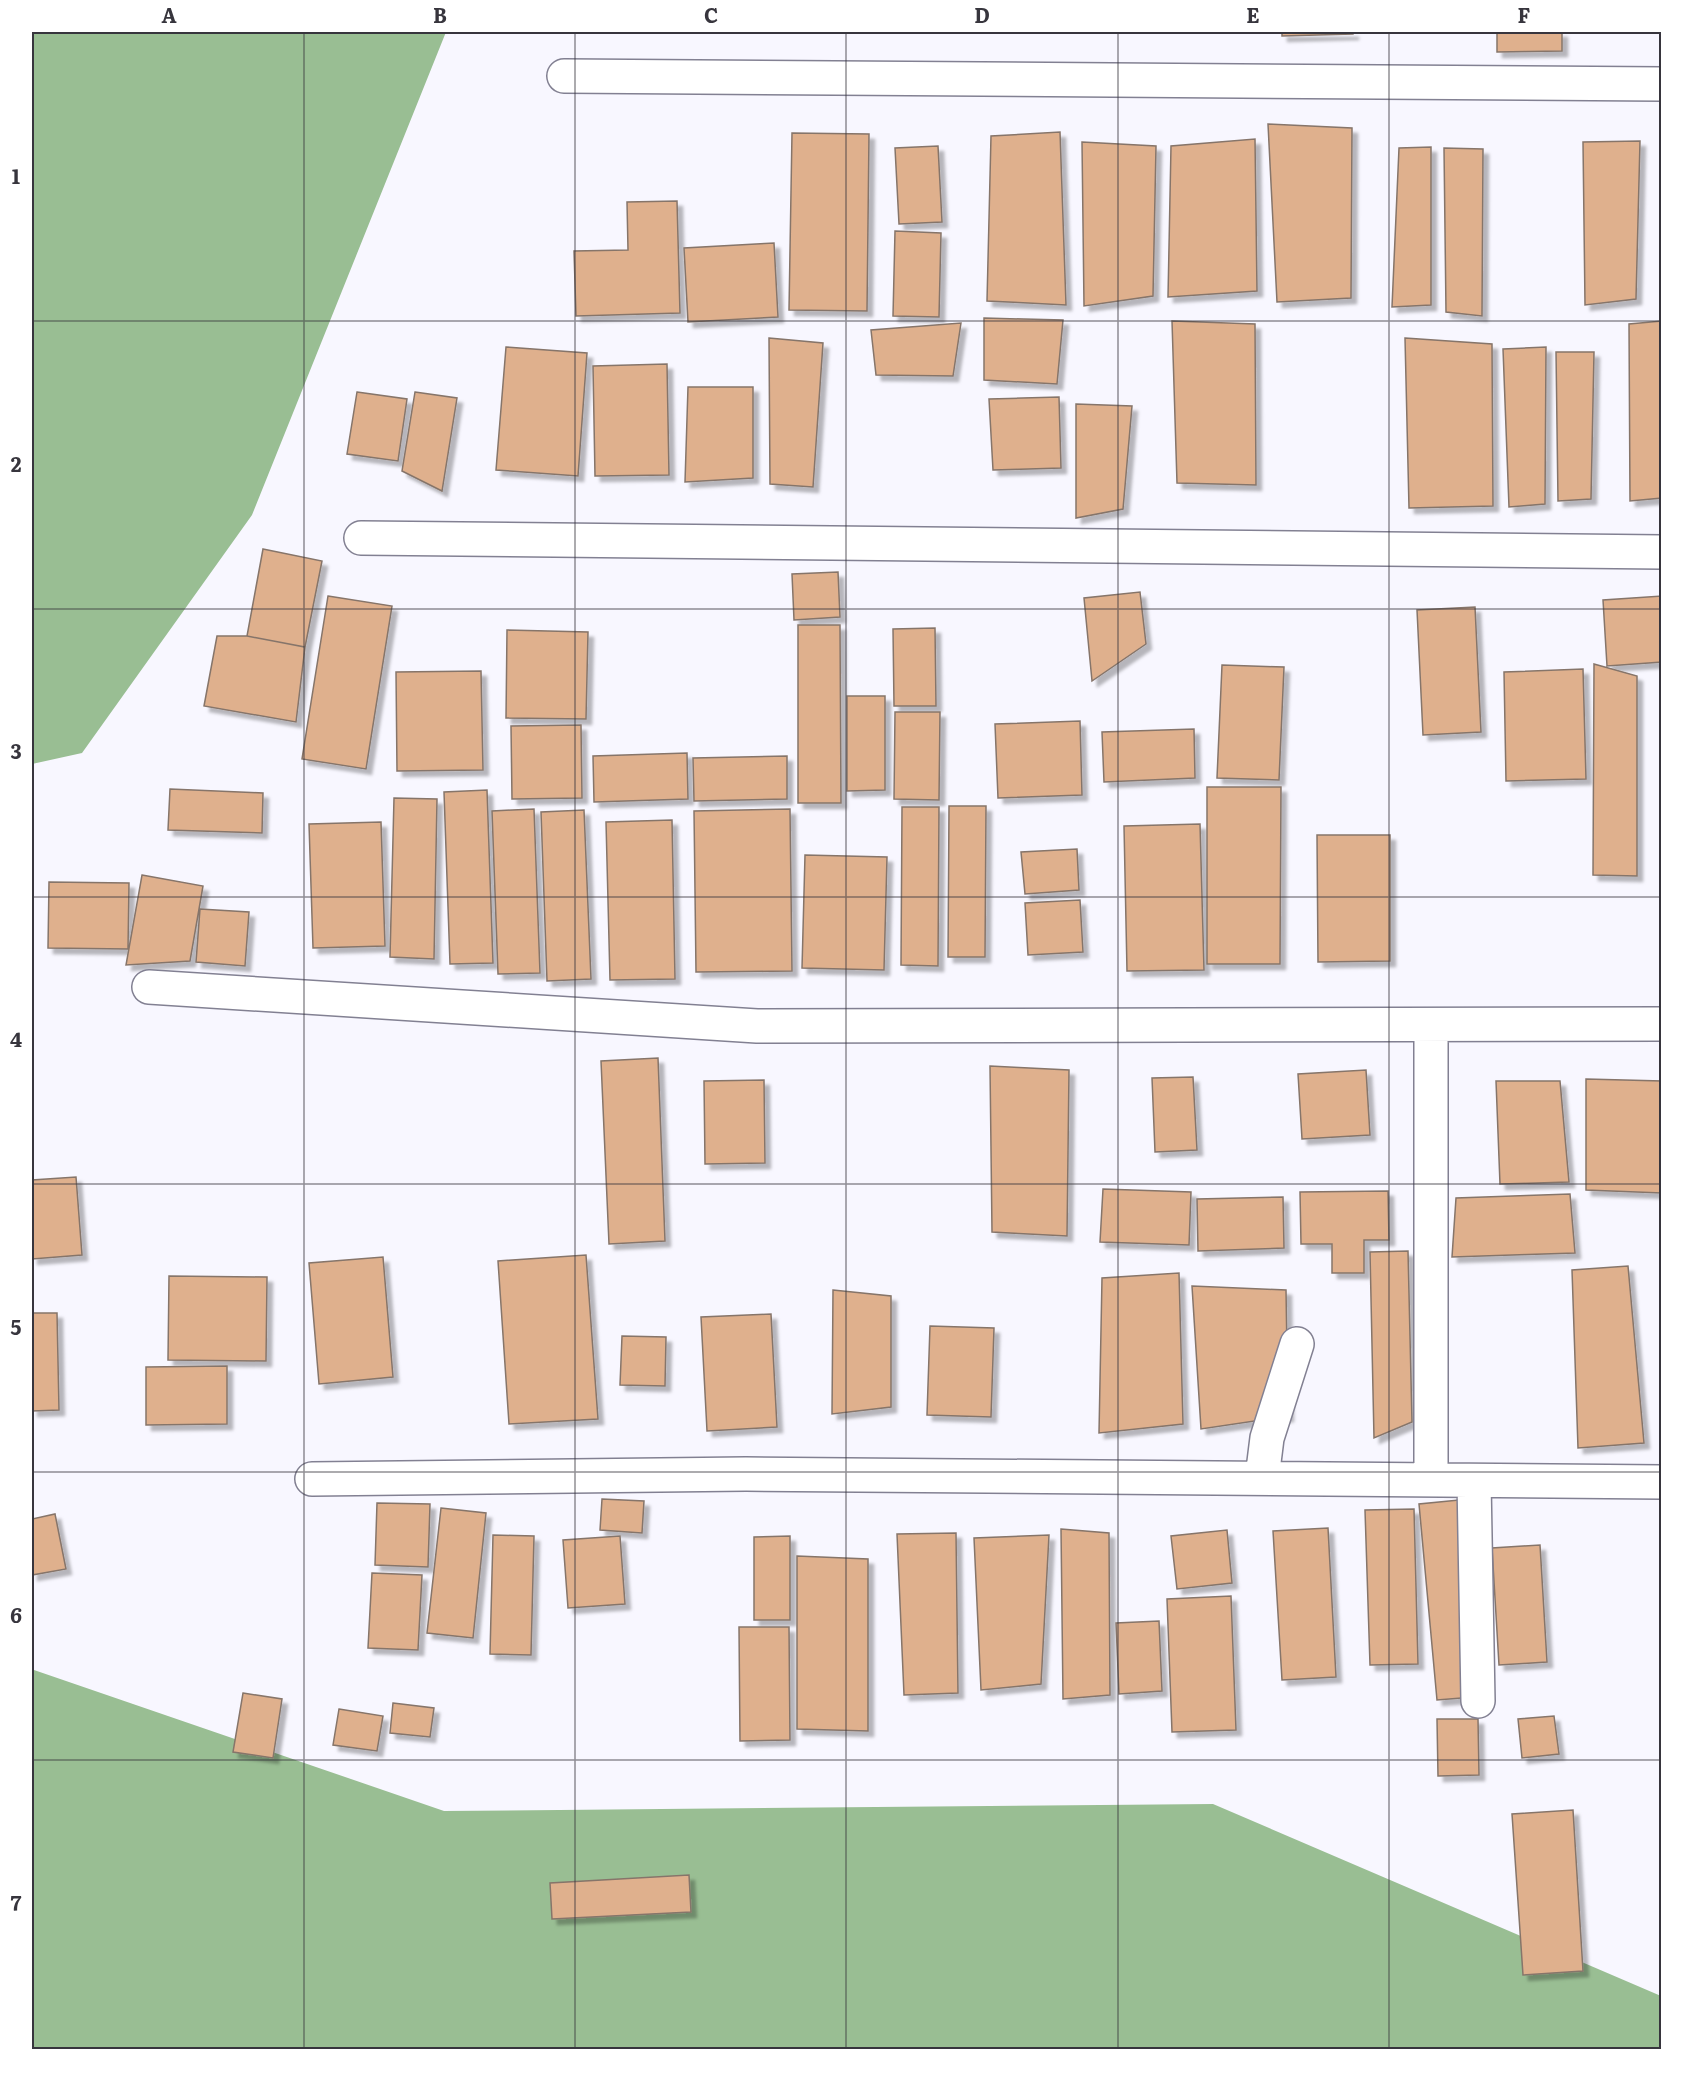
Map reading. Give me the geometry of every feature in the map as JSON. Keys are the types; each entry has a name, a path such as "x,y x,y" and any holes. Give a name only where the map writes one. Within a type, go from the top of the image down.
{"street":[{"path":"564,76 1662,84"},
{"path":"361,538 1662,552"},
{"path":"149,987 757,1026 1662,1024"},
{"path":"1431,1026 1431,1480"},
{"path":"1262,1478 1267,1438 1296,1344"},
{"path":"312,1479 746,1473 1662,1482"},
{"path":"1474,1480 1478,1701"}],"green space":[{"path":"32,32 446,32 252,515 82,753 32,764"},
{"path":"32,1666 34,1670 444,1811 1213,1804 1661,1996 1661,2049 32,2049"}],"building":[{"path":"1282,32 1353,32 1353,34 1282,36"},
{"path":"1497,32 1562,32 1562,51 1497,52"},
{"path":"1268,124 1352,128 1351,298 1277,302"},
{"path":"1060,132 1066,305 987,301 991,136"},
{"path":"792,133 869,134 867,311 789,310"},
{"path":"1255,139 1257,291 1168,297 1171,146"},
{"path":"1640,141 1636,299 1585,305 1583,142"},
{"path":"1082,142 1156,146 1153,296 1084,306"},
{"path":"938,146 942,222 899,224 895,148"},
{"path":"1431,147 1431,305 1392,307 1399,148"},
{"path":"1444,148 1483,149 1482,316 1446,312"},
{"path":"677,201 680,313 576,316 574,251 628,250 627,202"},
{"path":"895,231 941,233 939,317 893,316"},
{"path":"774,243 778,317 688,322 684,248"},
{"path":"984,318 1063,320 1057,384 984,380"},
{"path":"1172,321 1255,324 1256,485 1177,483"},
{"path":"1662,321 1662,498 1630,501 1629,324"},
{"path":"961,323 953,376 876,375 871,330"},
{"path":"769,338 823,343 813,487 770,484"},
{"path":"1405,338 1492,344 1493,506 1409,508"},
{"path":"506,347 587,353 578,476 496,470"},
{"path":"1546,347 1545,504 1509,507 1503,349"},
{"path":"1556,352 1594,352 1591,499 1558,501"},
{"path":"667,364 669,475 595,476 593,366"},
{"path":"688,387 753,387 753,478 685,482"},
{"path":"357,392 407,399 398,461 347,454"},
{"path":"415,392 457,398 442,491 402,471"},
{"path":"1059,397 1061,468 993,470 989,399"},
{"path":"1076,404 1132,406 1123,509 1076,518"},
{"path":"263,549 322,561 305,647 247,636"},
{"path":"838,572 840,617 794,620 792,574"},
{"path":"1140,592 1146,644 1092,681 1084,598"},
{"path":"328,596 392,606 366,769 302,759"},
{"path":"1662,596 1662,662 1607,666 1603,600"},
{"path":"1475,607 1481,732 1423,735 1417,610"},
{"path":"798,625 840,625 841,803 798,803"},
{"path":"935,628 936,706 894,706 893,629"},
{"path":"507,630 588,632 586,719 506,718"},
{"path":"217,636 247,636 305,647 296,722 204,706"},
{"path":"1594,664 1637,676 1637,876 1593,875"},
{"path":"1222,665 1284,667 1279,780 1217,778"},
{"path":"1583,669 1586,779 1506,781 1504,672"},
{"path":"481,671 483,770 397,771 396,672"},
{"path":"847,696 885,696 885,790 847,791"},
{"path":"895,712 940,712 939,800 894,799"},
{"path":"1080,721 1082,795 998,798 995,724"},
{"path":"581,725 582,798 512,799 511,726"},
{"path":"1194,729 1195,778 1104,782 1102,732"},
{"path":"687,753 688,799 594,802 593,756"},
{"path":"787,756 787,799 694,801 693,758"},
{"path":"1207,787 1281,787 1280,964 1207,964"},
{"path":"170,789 263,793 262,833 168,830"},
{"path":"487,790 493,963 450,964 444,792"},
{"path":"394,798 437,799 434,959 390,957"},
{"path":"949,806 986,806 985,957 948,957"},
{"path":"902,807 939,807 938,966 901,965"},
{"path":"534,809 540,973 498,974 492,811"},
{"path":"790,809 792,971 696,972 694,811"},
{"path":"584,810 591,979 547,981 541,812"},
{"path":"672,820 675,979 610,980 606,822"},
{"path":"381,822 385,946 313,948 309,824"},
{"path":"1200,824 1204,970 1127,971 1124,826"},
{"path":"1317,835 1390,835 1390,961 1318,962"},
{"path":"1077,849 1079,890 1025,894 1021,852"},
{"path":"805,855 887,857 884,970 802,968"},
{"path":"142,875 203,886 190,961 126,965"},
{"path":"49,882 129,883 128,949 48,948"},
{"path":"1080,900 1083,952 1028,955 1025,903"},
{"path":"200,909 249,912 245,966 196,962"},
{"path":"658,1058 665,1241 609,1244 601,1061"},
{"path":"990,1066 1069,1070 1067,1236 992,1232"},
{"path":"1366,1070 1370,1135 1302,1139 1298,1074"},
{"path":"1193,1077 1197,1150 1155,1152 1152,1078"},
{"path":"1586,1079 1662,1081 1662,1193 1586,1190"},
{"path":"764,1080 765,1163 705,1164 704,1081"},
{"path":"1496,1081 1560,1081 1569,1182 1500,1184"},
{"path":"76,1177 82,1255 32,1259 32,1180"},
{"path":"1103,1189 1191,1192 1189,1245 1100,1242"},
{"path":"1388,1191 1389,1240 1364,1240 1364,1273 1332,1273 1332,1244 1301,1244 1300,1192"},
{"path":"1570,1194 1575,1253 1452,1257 1456,1198"},
{"path":"1283,1197 1284,1248 1198,1251 1197,1199"},
{"path":"1408,1251 1412,1422 1374,1438 1370,1252"},
{"path":"586,1255 598,1419 509,1424 498,1261"},
{"path":"383,1257 393,1377 319,1384 309,1263"},
{"path":"1628,1266 1644,1443 1578,1448 1572,1270"},
{"path":"1179,1273 1183,1424 1099,1433 1102,1278"},
{"path":"169,1276 267,1277 266,1361 168,1360"},
{"path":"1192,1286 1286,1290 1288,1416 1201,1429"},
{"path":"833,1290 891,1296 891,1407 832,1414"},
{"path":"32,1313 57,1313 59,1410 32,1411"},
{"path":"771,1314 777,1427 707,1431 701,1317"},
{"path":"930,1326 994,1328 991,1417 927,1415"},
{"path":"622,1336 666,1337 665,1386 620,1385"},
{"path":"227,1366 227,1424 146,1425 146,1367"},
{"path":"602,1499 644,1501 642,1533 600,1530"},
{"path":"1469,1499 1486,1696 1437,1700 1419,1504"},
{"path":"377,1503 430,1504 428,1567 375,1565"},
{"path":"441,1508 486,1513 473,1638 427,1633"},
{"path":"1414,1509 1418,1664 1370,1665 1365,1510"},
{"path":"55,1514 66,1569 32,1575 32,1519"},
{"path":"1328,1528 1336,1677 1282,1680 1273,1531"},
{"path":"1061,1529 1109,1533 1110,1695 1063,1699"},
{"path":"1227,1530 1232,1583 1177,1589 1171,1536"},
{"path":"956,1533 958,1693 904,1695 897,1534"},
{"path":"493,1535 534,1536 531,1655 490,1654"},
{"path":"1049,1535 1041,1684 981,1690 974,1538"},
{"path":"620,1536 625,1604 568,1608 563,1540"},
{"path":"790,1536 790,1620 754,1620 754,1537"},
{"path":"1540,1545 1547,1662 1499,1665 1492,1548"},
{"path":"797,1556 868,1559 868,1731 797,1729"},
{"path":"372,1573 422,1575 418,1650 368,1648"},
{"path":"1231,1596 1236,1730 1172,1732 1167,1599"},
{"path":"1159,1621 1162,1691 1119,1694 1116,1623"},
{"path":"739,1627 789,1627 790,1740 740,1741"},
{"path":"243,1693 282,1699 273,1758 233,1752"},
{"path":"393,1703 434,1708 430,1737 390,1733"},
{"path":"339,1709 383,1716 377,1751 333,1745"},
{"path":"1554,1716 1559,1754 1522,1758 1518,1719"},
{"path":"1437,1719 1478,1719 1479,1775 1438,1776"},
{"path":"1573,1810 1583,1971 1523,1975 1512,1814"},
{"path":"689,1875 691,1912 552,1919 550,1883"}]}
